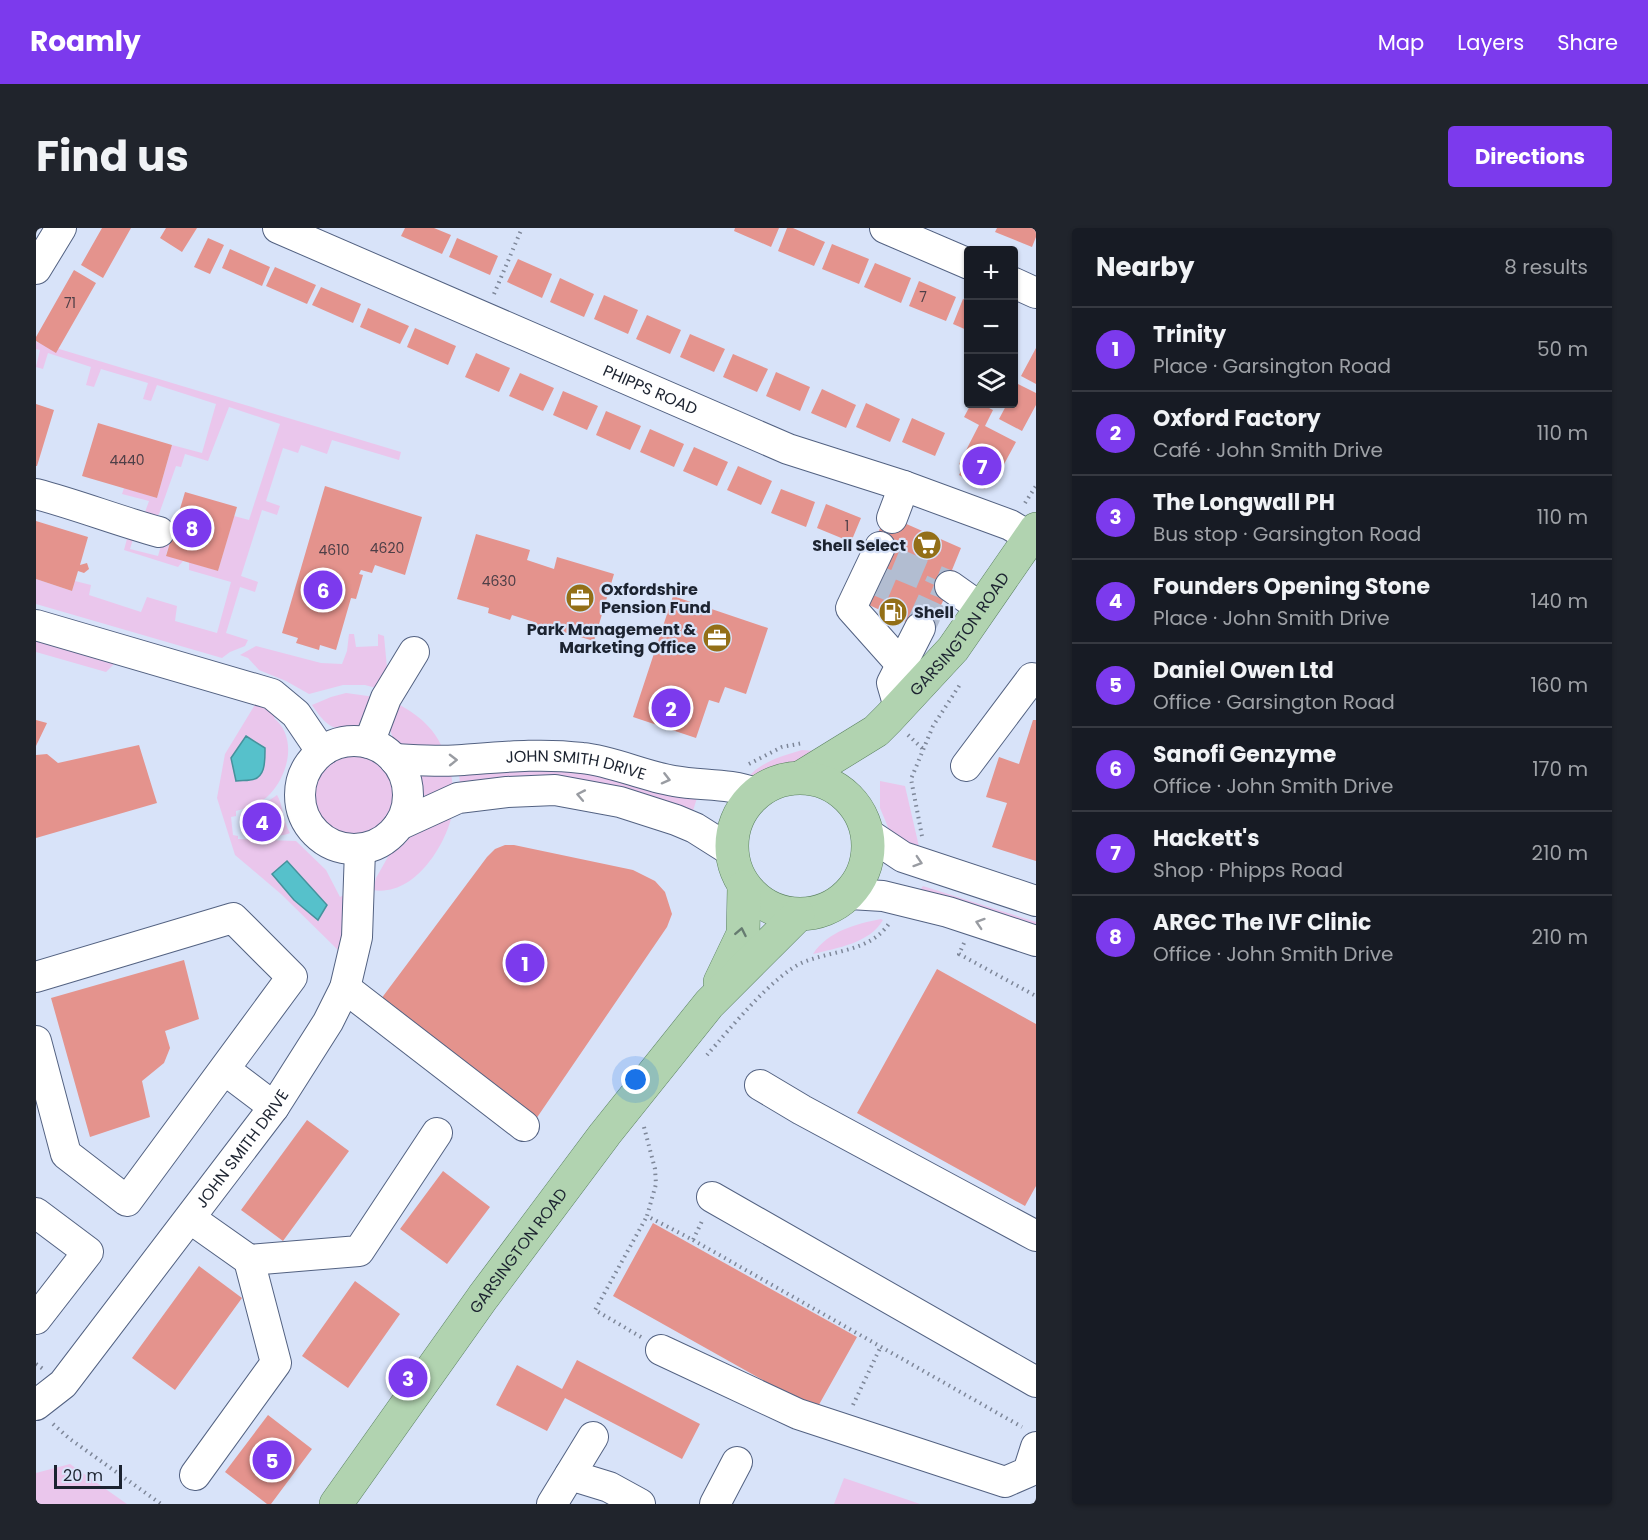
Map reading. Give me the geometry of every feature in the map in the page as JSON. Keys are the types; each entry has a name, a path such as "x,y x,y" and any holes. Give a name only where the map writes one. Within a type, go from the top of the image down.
{"main road":[{"name":"GARSINGTON ROAD","path":"803,776 876,731 953,649 981,608 1028,526"},
{"name":"GARSINGTON ROAD","path":"849,796 876,731"},
{"path":"803,776 828,782 849,796 862,815 870,843 865,870 850,894 824,911 798,915 764,905 744,887 735,868 732,839 748,780 780,780 803,776"},
{"path":"709,1004 743,934 744,887"},
{"path":"709,1004 798,915"},
{"name":"GARSINGTON ROAD","path":"336,1504 483,1297 605,1134 709,1004"}],"street":[{"name":"PHIPPS ROAD","path":"278,228 788,449 904,486 1011,525 1028,526"},
{"path":"885,228 964,262"},
{"path":"1018,285 1036,293"},
{"path":"892,518 904,486"},
{"path":"36,494 159,532"},
{"path":"879,547 851,608 888,630 892,683 899,707"},
{"path":"950,586 981,608"},
{"path":"36,625 272,694 296,714 315,742 324,750"},
{"path":"369,743 386,698 414,652"},
{"path":"966,765 1032,678 1036,679"},
{"path":"360,850 334,847 323,841 312,831 303,816 300,801 301,785 306,770 315,757 324,750 347,742 359,741 386,751 401,769 407,787 406,810 399,825"},
{"name":"JOHN SMITH DRIVE","path":"394,759 461,760 551,755 583,758 690,784 741,787 748,780"},
{"name":"JOHN SMITH DRIVE","path":"41,1411 274,1107 328,1022 345,988 357,937 360,850 384,840 399,825 458,798 507,792 555,790 620,802 676,820 695,828 733,852"},
{"path":"867,833 903,857 1036,901"},
{"path":"850,894 883,896 948,912 1036,941"},
{"path":"36,977 233,918 291,977 127,1201 66,1154 36,1041"},
{"path":"345,988 524,1126"},
{"path":"225,1070 274,1107"},
{"path":"760,1085 811,1115 1036,1236"},
{"path":"190,1219 249,1260 359,1251 437,1133"},
{"path":"712,1197 1036,1382"},
{"path":"36,1213 88,1252 36,1319"},
{"path":"195,1475 276,1363 249,1260"},
{"path":"661,1350 798,1414 1005,1482 1032,1456"},
{"path":"552,1504 593,1437"},
{"path":"715,1504 737,1462"},
{"path":"570,1475 609,1487 640,1504"}],"path":[{"path":"484,318 522,228"},
{"path":"1028,526 1036,486"},
{"path":"922,839 911,779 933,726 964,678"},
{"path":"748,780 782,747 805,743"},
{"path":"699,1062 780,978 803,962 845,951 868,942 884,932 895,915"},
{"path":"959,954 1036,996"},
{"path":"636,1132 643,1123 655,1177 653,1197 647,1216 595,1310 661,1350"},
{"path":"693,1240 712,1197"},
{"path":"647,1216 881,1346 1032,1456"},
{"path":"842,1429 881,1346"},
{"path":"41,1411 70,1439 160,1504"}],"shaded area":[{"path":"36,342 401,452 399,460 332,440 327,454 301,445 298,453 283,448 266,501 280,506 277,515 262,510 241,576 258,582 255,592 240,587 226,633 248,640 245,646 222,658 36,604 36,579 72,591 75,581 91,585 89,595 141,612 147,597 177,606 175,621 217,633 231,582 189,570 189,562 218,571 234,516 249,520 280,424 229,407 208,461 185,454 181,467 176,466 159,514 155,517 144,515 149,501 122,494 124,488 157,498 172,445 202,453 216,404 157,385 151,401 143,399 148,383 101,369 94,387 86,385 91,367 48,353 43,369 36,367 40,350 36,349"},
{"path":"170,526 174,527 166,555 183,561 178,567 124,550 128,535 134,536 130,549 158,556"},
{"path":"36,634 118,660 106,672 36,652"},
{"path":"349,634 354,634 356,647 378,646 378,634 384,636 387,668 376,688 365,685 343,685 309,694 259,670 248,658 240,655 256,646 321,663 342,664 347,651"},
{"path":"346,693 375,697 356,728 336,728 324,720 312,705"},
{"path":"394,702 423,721 443,749 406,746 393,738 391,718"},
{"path":"256,703 277,714 274,718 286,736 288,756 282,777 270,794 258,803 236,811 236,816 231,817 233,835 238,836 238,839 296,841 326,870 340,897 344,895 346,910 340,952 281,894 235,855 217,798 225,754"},
{"path":"246,736 265,748 264,768 255,779 236,781 231,758"},
{"path":"802,750 816,751 784,769 748,777 766,763"},
{"path":"354,755 369,758 382,767 391,780 394,795 391,810 382,823 369,832 354,835 339,832 326,823 317,810 314,795 317,780 326,767 339,758"},
{"path":"566,767 697,798 692,814 460,785 459,773"},
{"path":"419,771 451,773 453,787 424,796"},
{"path":"880,781 905,786 920,851 890,832 880,808"},
{"path":"277,795 290,833 266,836 242,833 240,815 257,809"},
{"path":"453,811 443,839 426,866 402,886 388,890 373,890 376,878 389,855 405,843 415,831"},
{"path":"287,861 327,905 318,920 294,900 272,874"},
{"path":"923,886 1036,922 1036,931 920,890"},
{"path":"883,920 877,928 861,939 842,947 813,954 819,946 835,934 852,926"},
{"path":"70,1464 127,1504 36,1504 36,1473"},
{"path":"844,1478 920,1504 834,1504"}],"building":[{"path":"102,228 131,228 103,278 81,265"},
{"path":"166,228 197,228 182,252 160,238"},
{"path":"405,228 434,228 451,235 442,254 401,236"},
{"path":"735,228 779,228 771,247 734,231"},
{"path":"787,228 793,228 825,242 814,266 778,251"},
{"path":"997,228 1036,228 1036,237 1032,247 995,232"},
{"path":"208,238 224,245 210,274 194,267"},
{"path":"457,238 498,256 490,275 449,257"},
{"path":"832,244 869,259 859,284 822,269"},
{"path":"230,249 270,267 262,286 222,268"},
{"path":"518,259 552,274 542,298 507,282"},
{"path":"875,263 911,278 901,303 864,287"},
{"path":"275,267 316,285 307,304 266,286"},
{"path":"74,270 96,283 56,353 36,341 36,337"},
{"path":"560,278 594,294 584,317 550,302"},
{"path":"919,281 956,297 946,321 909,306"},
{"path":"321,287 361,304 353,323 312,305"},
{"path":"604,295 638,310 628,334 594,319"},
{"path":"963,299 964,299 964,329 953,324"},
{"path":"368,308 409,326 400,344 360,327"},
{"path":"647,315 681,330 670,354 636,339"},
{"path":"415,328 456,346 448,365 407,347"},
{"path":"690,334 725,349 714,372 680,357"},
{"path":"1036,348 1036,384 1021,376"},
{"path":"476,353 510,368 499,392 465,377"},
{"path":"733,354 768,369 757,392 723,377"},
{"path":"776,372 810,387 800,411 766,396"},
{"path":"520,373 554,388 543,411 509,396"},
{"path":"1018,384 1036,393 1036,405 1022,431 999,419 1005,408 1018,408"},
{"path":"822,389 856,405 846,428 811,413"},
{"path":"563,391 598,406 587,430 553,415"},
{"path":"866,403 900,419 890,442 856,427"},
{"path":"36,404 54,410 37,466 36,466"},
{"path":"969,408 989,408 993,410 985,426 1016,442 996,479 991,477 985,489 959,475 963,467 959,464 979,425 964,417"},
{"path":"606,411 641,426 630,450 596,435"},
{"path":"912,418 945,433 935,456 902,442"},
{"path":"98,423 172,445 157,498 82,476"},
{"path":"650,429 684,444 674,467 640,452"},
{"path":"694,447 728,462 717,486 683,471"},
{"path":"738,466 772,481 761,505 727,490"},
{"path":"325,486 422,517 405,575 375,565 372,573 361,570 359,574 363,575 356,599 351,598 336,650 320,645 319,650 296,643 298,638 282,633"},
{"path":"781,489 815,502 806,527 771,513"},
{"path":"185,492 237,507 218,571 166,556"},
{"path":"826,504 861,518 851,542 817,528"},
{"path":"886,515 961,548 952,570 957,572 928,632 858,600 873,544"},
{"path":"36,521 88,537 80,565 87,563 89,569 84,573 78,571 72,591 36,579"},
{"path":"476,534 530,550 527,560 554,569 557,557 614,574 594,641 560,631 558,636 535,629 537,623 512,615 510,620 488,613 489,608 457,599"},
{"path":"673,596 768,628 746,694 725,687 719,703 709,700 696,738 633,717"},
{"path":"36,720 47,723 36,746"},
{"path":"1033,720 1036,720 1036,861 992,847 1007,803 986,797 999,757 1019,764"},
{"path":"139,745 157,803 36,838 36,755 47,754 58,763"},
{"path":"505,845 633,870 655,881 665,892 672,914 667,927 536,1119 381,999 487,857 495,849"},
{"path":"184,960 199,1019 165,1031 170,1048 164,1063 142,1081 150,1117 90,1137 51,998"},
{"path":"937,969 1036,1024 1036,1186 1025,1206 857,1113"},
{"path":"307,1120 349,1151 283,1241 241,1210"},
{"path":"443,1171 490,1207 447,1264 400,1229"},
{"path":"653,1223 857,1337 816,1410 613,1296"},
{"path":"199,1266 242,1298 175,1390 132,1358"},
{"path":"355,1281 400,1314 348,1388 302,1356"},
{"path":"577,1360 700,1424 682,1459 565,1398 547,1431 496,1405 517,1365 562,1389"},
{"path":"268,1415 312,1449 271,1504 267,1504 225,1472"}],"tunnel":[{"path":"873,595 888,560 950,586"},
{"path":"920,628 941,582"}],"place":[{"name":"Hackett's","path":"982,466"},
{"name":"ARGC The IVF Clinic","path":"192,528"},
{"name":"Shell Select","path":"927,545"},
{"name":"Sanofi Genzyme","path":"323,590"},
{"name":"Oxfordshire Pension Fund","path":"580,598"},
{"name":"Shell","path":"893,612"},
{"name":"Park Management & Marketing Office","path":"717,638"},
{"name":"Oxford Factory","path":"671,708"},
{"name":"Founders Opening Stone","path":"262,822"},
{"name":"Trinity","path":"525,963"},
{"name":"The Longwall PH","path":"408,1378"},
{"name":"Daniel Owen Ltd","path":"272,1460"}]}
